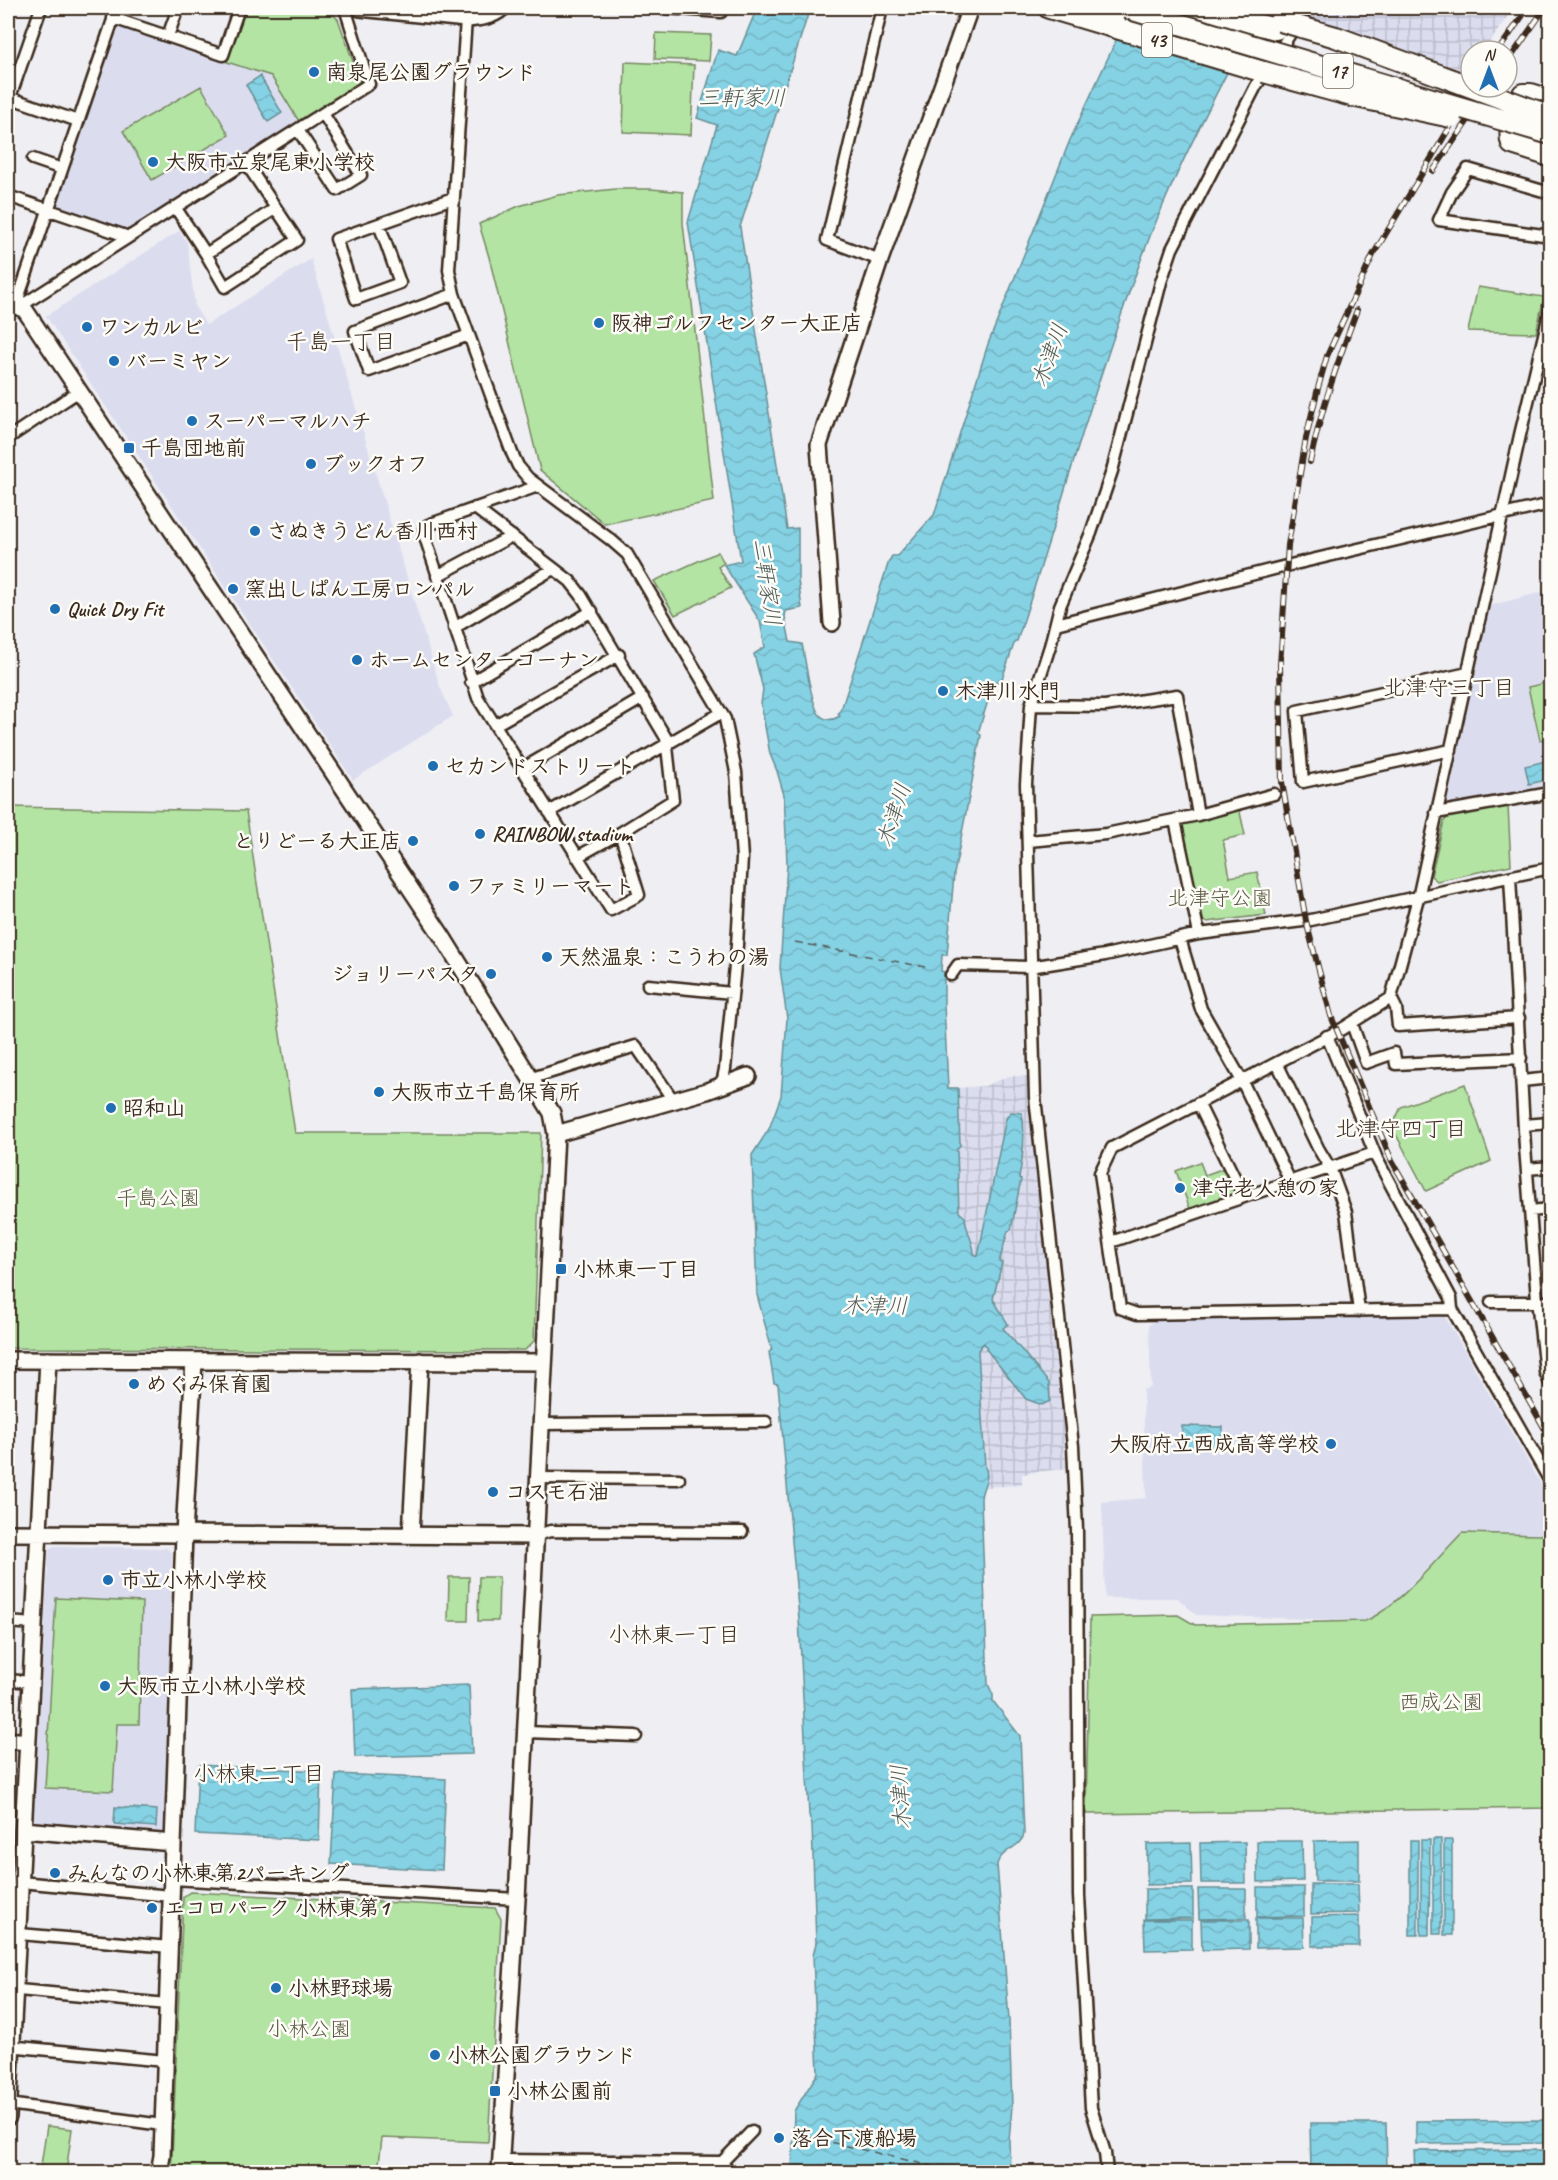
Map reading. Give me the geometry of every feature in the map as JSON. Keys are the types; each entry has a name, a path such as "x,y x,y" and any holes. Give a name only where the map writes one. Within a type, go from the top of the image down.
{"highway":[{"name":"43","path":"1049,8 1325,89 1551,142"},
{"path":"1073,8 1443,115"},
{"path":"1101,8 1210,42 1267,63"},
{"name":"17","path":"1126,8 1551,134"},
{"name":"17","path":"1156,8 1551,122"},
{"path":"1189,8 1331,45 1379,54"},
{"path":"1214,8 1280,21"},
{"path":"1238,8 1336,37 1551,116"},
{"path":"1551,100 1532,94 1523,94 1519,100 1510,136 1512,144 1516,146 1551,156"}],"street":[{"path":"41,8 8,100 78,121"},
{"path":"168,36 178,8"},
{"path":"9,304 19,296 115,13 168,36 223,55 239,8"},
{"path":"9,304 27,302 324,115 369,84 345,8"},
{"path":"360,8 466,19 486,17 502,8"},
{"path":"666,8 721,12 721,8"},
{"path":"880,260 827,240 882,8"},
{"path":"832,623 819,445 880,260 970,8"},
{"path":"1107,2172 1105,2153 1091,2108 1079,1896 1077,1499 1035,1097 1026,784 1031,705 1060,606 1091,533 1112,471 1161,282 1172,249 1256,86 1307,8"},
{"path":"466,19 448,258 450,283 512,453 518,466 528,478 627,554 728,728 736,772 742,858 725,1069 723,1079 716,1088"},
{"path":"298,130 337,190 361,175 324,115"},
{"path":"33,159 62,169"},
{"path":"175,207 225,287 297,240 246,163"},
{"path":"1551,193 1468,169 1452,192 1439,220 1551,236"},
{"path":"8,196 129,237"},
{"path":"379,224 400,283 356,298 336,239 453,198"},
{"path":"206,254 276,208"},
{"path":"454,294 355,331 369,371 469,335"},
{"path":"9,304 25,310 415,896 552,1113 556,1134 542,1424 501,2166 722,2162 752,2131"},
{"path":"1452,1309 1137,1314 1120,1308 1100,1173 1112,1148 1352,1024 1391,998 1418,898 1551,310"},
{"path":"8,438 79,391"},
{"path":"538,486 428,525 424,529 424,534 477,698 611,910 639,895 620,833"},
{"path":"1056,624 1287,566 1551,504"},
{"path":"475,508 575,587 592,611 668,744 673,801 577,856"},
{"path":"437,576 512,536"},
{"path":"454,628 553,569"},
{"path":"471,682 592,611"},
{"path":"495,725 618,655"},
{"path":"1451,750 1304,782 1297,711 1468,673"},
{"path":"1031,705 1105,706 1177,695 1198,815"},
{"path":"522,769 643,699"},
{"path":"549,812 721,713"},
{"path":"1436,813 1551,793"},
{"path":"1028,842 1106,834 1198,815 1274,794"},
{"path":"1175,820 1199,934"},
{"path":"951,975 958,965 1030,968 1105,955 1199,934 1306,921 1551,868"},
{"path":"1510,877 1530,1211 1538,1302 1547,1360 1545,1372 1551,1383"},
{"path":"1180,939 1201,1009 1242,1081 1290,1181"},
{"path":"648,985 732,993"},
{"path":"1391,998 1396,1008 1398,1026 1520,1018"},
{"path":"1352,1024 1366,1063 1394,1053 1396,1064 1521,1058"},
{"path":"1327,1036 1374,1153 1451,1298 1452,1309 1551,1481"},
{"path":"532,1078 636,1046 673,1100"},
{"path":"1277,1063 1330,1168 1346,1212 1359,1311"},
{"path":"556,1134 716,1088 748,1076"},
{"path":"1522,1082 1551,1078"},
{"path":"1198,1103 1244,1197"},
{"path":"1524,1125 1551,1123"},
{"path":"1111,1242 1374,1153"},
{"path":"1527,1169 1551,1167"},
{"path":"1530,1211 1551,1209"},
{"path":"1491,1302 1551,1302"},
{"path":"8,1360 544,1362"},
{"path":"48,1360 20,1882 13,1933 8,2108 162,2125"},
{"path":"159,2172 162,2156 184,1534 194,1361"},
{"path":"411,1535 420,1361"},
{"path":"542,1424 766,1422"},
{"path":"538,1478 679,1479"},
{"path":"8,1533 535,1536 550,1531 742,1532"},
{"path":"8,1622 34,1624"},
{"path":"8,1680 31,1682"},
{"path":"526,1732 636,1736"},
{"path":"8,1740 27,1742"},
{"path":"23,1830 173,1843"},
{"path":"172,1879 517,1899"},
{"path":"20,1882 171,1896"},
{"path":"13,1933 170,1947"},
{"path":"11,1989 167,2004"},
{"path":"10,2047 165,2061"},
{"path":"722,2162 729,2172"}],"shaded area":[{"path":"1317,8 1513,8 1492,39 1459,39 1459,68 1307,20"},
{"name":"大阪市立泉尾東小学校","path":"119,24 271,76 300,123 129,231 59,206 56,201 115,26"},
{"path":"179,231 187,242 195,307 206,325 311,259 440,687 453,716 353,780 46,316"},
{"path":"1550,590 1550,788 1456,807 1446,800 1489,606"},
{"path":"1008,1076 1028,1076 1069,1468 1022,1474 1022,1485 985,1487 987,1483 978,1350 983,1343 1008,1324 993,1299 1002,1263 974,1254 974,1247 967,1233 965,1217 959,1212 958,1088 985,1086"},
{"name":"大阪府立西成高等学校","path":"1444,1315 1550,1500 1550,1530 1540,1535 1462,1533 1397,1600 1373,1618 1365,1621 1196,1615 1178,1598 1105,1598 1102,1502 1146,1498 1143,1390 1151,1387 1149,1325 1157,1320"},
{"name":"大阪市立小林小学校","path":"53,1546 167,1548 172,1554 165,1831 160,1835 37,1823 33,1818 49,1549"}],"green space":[{"path":"294,7 330,13 338,19 360,81 300,123 271,76 227,62 246,8"},
{"path":"656,33 711,35 709,61 655,59"},
{"path":"625,62 694,65 691,135 623,132"},
{"path":"201,86 229,135 152,180 123,131"},
{"name":"阪神ゴルフセンター大正店","path":"616,189 683,192 683,223 714,501 605,524 540,470 479,224 519,206 558,195"},
{"path":"1478,287 1544,297 1536,333 1468,331"},
{"path":"718,552 724,563 718,567 731,588 675,615 654,581"},
{"path":"1550,682 1550,738 1540,740 1528,687"},
{"path":"1508,806 1511,865 1437,881 1431,876 1444,821 1449,817"},
{"name":"千島公園","path":"8,807 246,811 295,1133 541,1133 534,1341 525,1350 8,1348"},
{"name":"北津守公園","path":"1239,808 1245,835 1223,840 1230,877 1257,872 1266,915 1206,922 1203,920 1179,823"},
{"path":"1465,1084 1491,1161 1426,1191 1392,1127 1401,1107"},
{"path":"1200,1162 1205,1175 1227,1167 1240,1195 1194,1211 1190,1209 1176,1171"},
{"name":"西成公園","path":"1550,1530 1550,1808 1086,1814 1090,1617 1178,1615 1195,1625 1365,1621 1404,1594 1462,1533 1540,1535"},
{"path":"449,1577 469,1577 468,1621 448,1621"},
{"path":"479,1577 499,1577 498,1621 478,1621"},
{"path":"56,1598 142,1602 139,1724 117,1724 113,1791 45,1788"},
{"name":"小林公園","path":"190,1892 495,1908 501,1919 488,2142 382,2138 378,2172 170,2172 183,1897"},
{"path":"47,2126 72,2129 66,2172 40,2172"}],"water":[{"name":"木津川","path":"757,8 810,8 740,227 787,529 798,528 798,580 802,608 786,611 785,617 790,642 802,644 816,709 821,716 829,720 840,716 838,714 889,561 892,556 897,556 934,515 988,344 1070,140 1131,8 1260,8 1168,193 1142,257 1109,352 1017,641 1015,641 1002,679 999,679 999,682 994,681 978,733 981,735 954,874 947,955 942,955 948,1088 958,1088 959,1212 965,1217 974,1254 978,1256 1006,1118 1011,1112 1022,1113 1024,1138 1019,1178 1021,1179 1011,1230 1008,1231 999,1262 1002,1263 993,1299 1008,1324 1003,1328 1049,1383 1050,1401 1042,1405 1026,1399 986,1349 984,1343 978,1350 987,1472 981,1500 988,1684 993,1701 1020,1736 1024,1834 1019,1843 1002,1855 997,1864 1009,2020 1012,2106 1009,2141 1010,2172 792,2172 794,2111 818,2073 813,1956 816,1943 812,1825 809,1815 799,1619 778,1384 774,1383 769,1352 772,1350 757,1295 752,1155 769,1129 781,1096 787,1019 780,968 787,865 784,795 770,754 761,704 763,689 754,654 765,647 760,621 724,565 741,561 688,222 717,125 697,118 718,50 737,56"},
{"path":"260,76 282,113 268,122 246,85"},
{"path":"1550,760 1550,779 1529,784 1525,766"},
{"path":"1182,1426 1223,1427 1222,1449 1182,1448"},
{"path":"469,1685 472,1754 355,1757 352,1689"},
{"path":"198,1765 321,1771 319,1840 195,1834"},
{"path":"336,1774 446,1779 442,1870 331,1864"},
{"path":"115,1807 157,1810 156,1827 114,1824"},
{"path":"1433,1839 1441,1839 1441,1934 1433,1934"},
{"path":"1359,1840 1359,1881 1315,1881 1314,1841"},
{"path":"1410,1840 1418,1840 1418,1935 1410,1935"},
{"path":"1421,1840 1430,1840 1429,1935 1421,1935"},
{"path":"1444,1840 1452,1840 1452,1935 1444,1935"},
{"path":"1257,1841 1302,1841 1303,1881 1258,1882"},
{"path":"1245,1842 1246,1883 1201,1883 1200,1843"},
{"path":"1191,1843 1192,1884 1147,1885 1147,1844"},
{"path":"1311,1884 1358,1884 1359,1913 1311,1914"},
{"path":"1257,1887 1304,1887 1304,1916 1257,1917"},
{"path":"1145,1889 1193,1889 1193,1918 1145,1919"},
{"path":"1198,1889 1246,1889 1246,1918 1199,1919"},
{"path":"1359,1916 1359,1946 1312,1946 1312,1917"},
{"path":"1256,1918 1303,1918 1304,1947 1256,1948"},
{"path":"1144,1920 1192,1920 1192,1949 1145,1950"},
{"path":"1201,1920 1249,1920 1249,1949 1202,1950"},
{"path":"1550,2120 1550,2143 1416,2144 1416,2121"},
{"path":"1310,2123 1386,2123 1387,2172 1311,2172"},
{"path":"1550,2150 1550,2172 1415,2172 1414,2151"}],"ferry route":[{"path":"795,942 925,967"},
{"path":"805,2136 957,2172"}],"railway":[{"path":"1506,39 1528,8"},
{"path":"1519,46 1545,8"},
{"path":"1467,99 1373,255 1327,356 1318,388 1306,438 1288,545 1280,665 1282,782 1306,921 1331,1016 1392,1161 1550,1438"},
{"path":"1433,171 1483,99"},
{"path":"1310,462 1319,423 1357,310"}],"place":[{"name":"南泉尾公園グラウンド","path":"314,72"},
{"name":"大阪市立泉尾東小学校","path":"153,162"},
{"name":"阪神ゴルフセンター大正店","path":"599,323"},
{"name":"ワンカルビ","path":"87,327"},
{"name":"バーミヤン","path":"114,361"},
{"name":"スーパーマルハチ","path":"192,421"},
{"name":"千島団地前","path":"129,448"},
{"name":"ブックオフ","path":"311,464"},
{"name":"さぬきうどん香川西村","path":"255,531"},
{"name":"窯出しぱん工房ロンパル","path":"233,589"},
{"name":"Quick Dry Fit","path":"55,609"},
{"name":"ホームセンターコーナン","path":"357,660"},
{"name":"木津川水門","path":"943,691"},
{"name":"セカンドストリート","path":"433,766"},
{"name":"RAINBOW stadium","path":"480,834"},
{"name":"とりどーる大正店","path":"413,841"},
{"name":"ファミリーマート","path":"454,886"},
{"name":"天然温泉：こうわの湯","path":"547,957"},
{"name":"ジョリーパスタ","path":"491,974"},
{"name":"大阪市立千島保育所","path":"379,1092"},
{"name":"昭和山","path":"111,1108"},
{"name":"津守老人憩の家","path":"1180,1188"},
{"name":"小林東一丁目","path":"561,1269"},
{"name":"めぐみ保育園","path":"134,1384"},
{"name":"大阪府立西成高等学校","path":"1331,1444"},
{"name":"コスモ石油","path":"493,1492"},
{"name":"市立小林小学校","path":"108,1580"},
{"name":"大阪市立小林小学校","path":"105,1686"},
{"name":"みんなの小林東第2パーキング","path":"55,1873"},
{"name":"エコロパーク 小林東第1","path":"152,1908"},
{"name":"小林野球場","path":"276,1988"},
{"name":"小林公園グラウンド","path":"435,2055"},
{"name":"小林公園前","path":"495,2091"},
{"name":"落合下渡船場","path":"779,2138"}],"district":[{"name":"千島一丁目","path":"341,341"},
{"name":"北津守三丁目","path":"1449,687"},
{"name":"北津守四丁目","path":"1401,1128"},
{"name":"小林東一丁目","path":"674,1634"},
{"name":"小林東二丁目","path":"259,1773"}],"water label":[{"name":"三軒家川","path":"742,97"},
{"name":"三軒家川","path":"768,582"}]}
